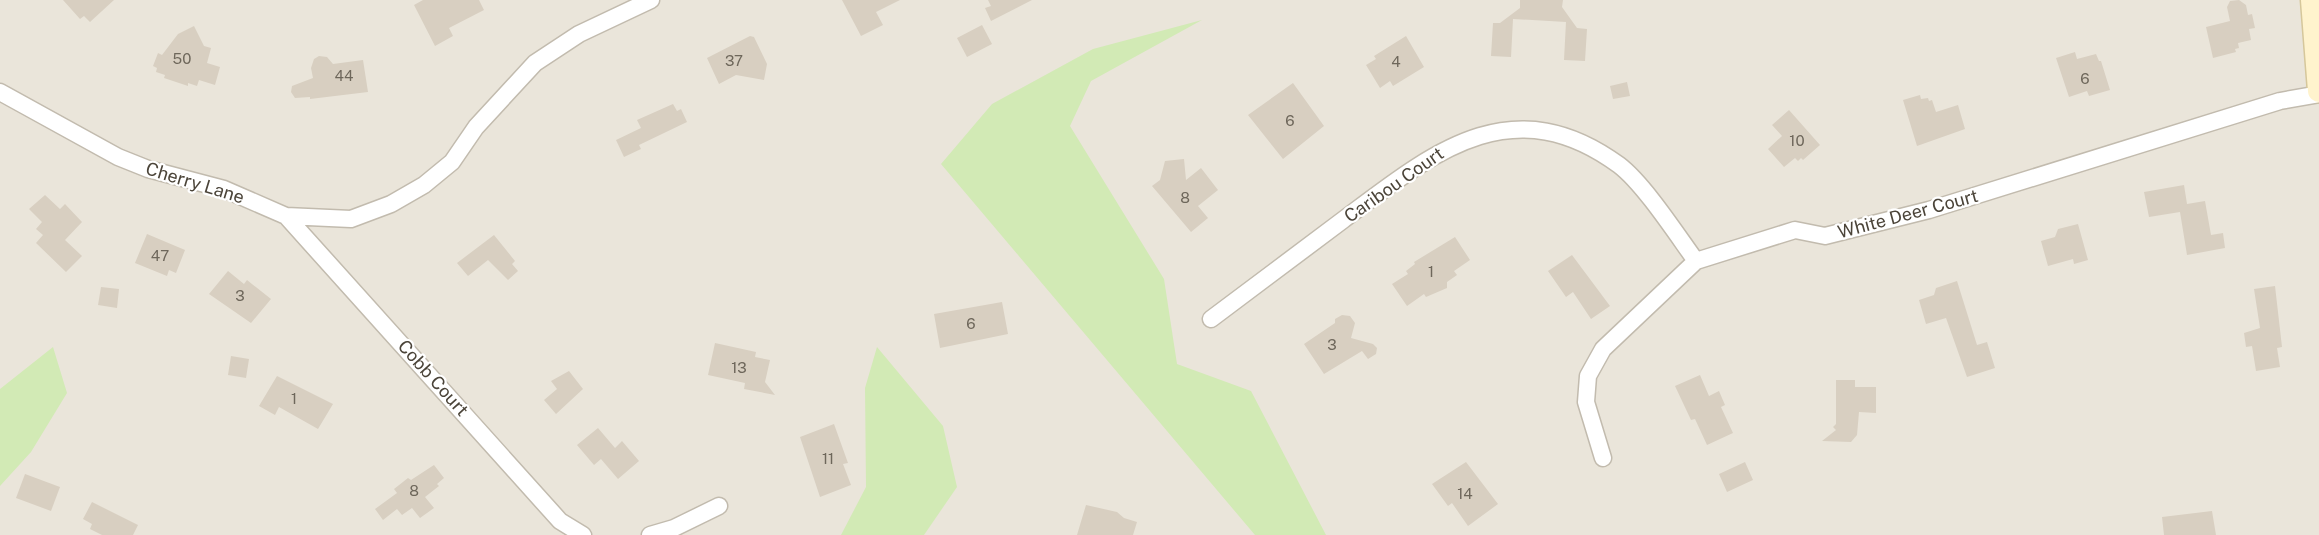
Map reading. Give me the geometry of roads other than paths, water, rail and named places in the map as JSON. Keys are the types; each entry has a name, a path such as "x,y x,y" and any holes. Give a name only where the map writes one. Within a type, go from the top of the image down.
{"main road":[{"path":"2312,0 2319,93"}],"street":[{"name":"Cherry Lane","path":"0,92 118,157 148,169 224,189 286,216 351,219 391,204 424,185 452,162 476,127 535,63 579,34 651,0"},
{"name":"White Deer Court","path":"1603,458 1586,402 1588,376 1603,349 1696,261 1795,230 1825,236 1919,213 2280,101 2319,93"},
{"name":"Caribou Court","path":"1211,319 1407,172 1470,138 1511,129 1544,130 1581,144 1620,166 1653,204 1696,261"},
{"name":"Cobb Court","path":"286,216 560,521 583,535"},
{"path":"650,535 674,528 719,506"}]}
